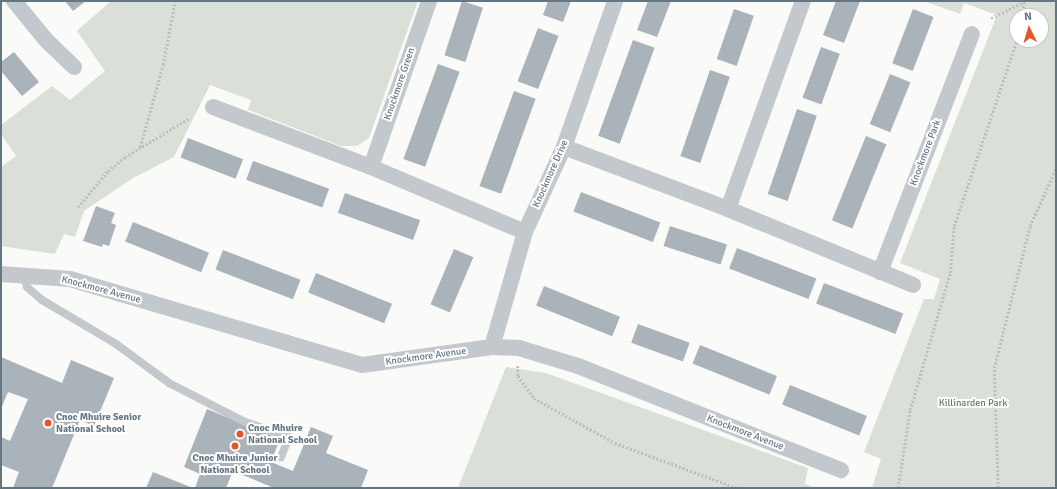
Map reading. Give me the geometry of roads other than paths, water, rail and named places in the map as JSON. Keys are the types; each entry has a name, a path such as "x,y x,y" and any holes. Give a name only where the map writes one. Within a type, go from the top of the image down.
{"street":[{"path":"14,1 46,40 74,68"},
{"name":"Knockmore Green","path":"371,167 429,1"},
{"name":"Knockmore Drive","path":"492,347 525,232 564,147 615,1"},
{"path":"728,209 803,1"},
{"name":"Knockmore Park","path":"880,272 972,34"},
{"path":"213,107 371,167 525,232"},
{"path":"564,147 728,209 914,285"},
{"name":"Knockmore Avenue","path":"1,274 70,279 362,365 492,347 519,348 578,366 840,470"}],"lane":[{"path":"24,275 27,287 42,300 116,344 169,383 245,422 289,437 281,457"}],"place":[{"name":"Cnoc Mhuire Senior National School","path":"48,423"},
{"name":"Cnoc Mhuire National School","path":"240,434"},
{"name":"Cnoc Mhuire Junior National School","path":"235,446"}],"park label":[{"name":"Killinarden Park","path":"973,404"}]}
